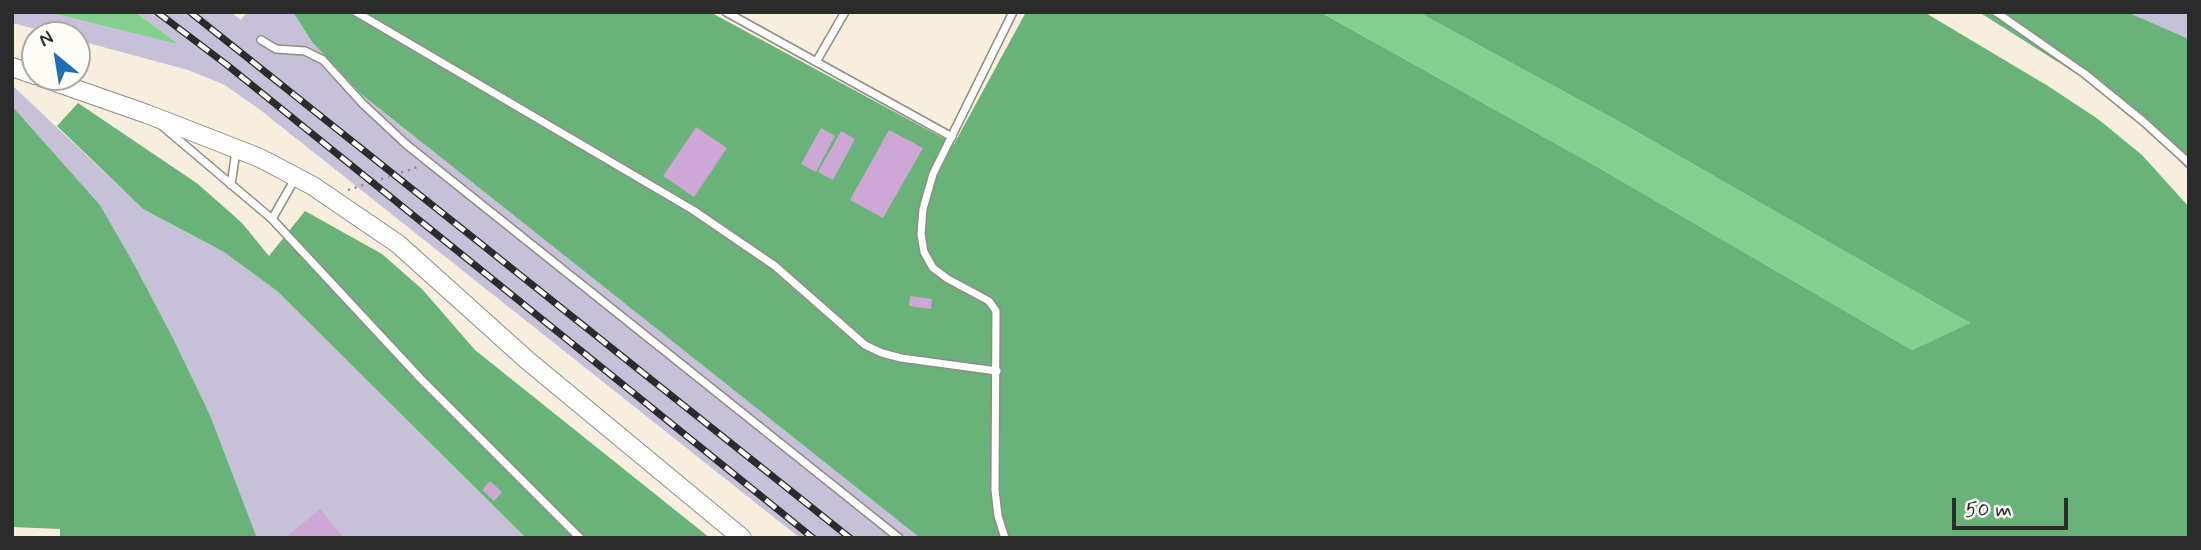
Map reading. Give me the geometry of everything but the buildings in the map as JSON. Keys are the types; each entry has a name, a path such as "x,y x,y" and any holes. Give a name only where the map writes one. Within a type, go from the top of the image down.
{"street":[{"path":"81,91 236,149 296,177 328,196 398,244 527,360 742,538"}],"lane":[{"path":"356,12 682,203 775,266 865,345 901,358 997,371"},
{"path":"726,12 952,136"},
{"path":"817,62 845,12"},
{"path":"1005,538 998,516 995,490 998,316 993,305 985,298 940,274 928,260 921,242 927,191 1013,12"},
{"path":"1996,12 2085,74 2189,163"},
{"path":"261,40 276,49 305,51 319,57 379,120 430,163 899,538"},
{"path":"147,114 272,219 421,379 580,538"},
{"path":"231,185 236,149"},
{"path":"272,219 296,177"}],"path":[{"path":"328,196 430,163"}],"shaded area":[{"path":"12,12 48,12 85,21 21,21 21,25 12,23"},
{"path":"135,12 230,12 241,20 247,12 293,12 312,42 361,94 920,538 800,538 259,109 225,85 188,70 91,44 91,22 176,43"},
{"path":"2127,12 2189,12 2189,39"},
{"path":"12,85 143,209 224,252 277,291 526,538 257,538 210,415 134,264 100,205 12,106"}],"green space":[{"path":"48,12 135,12 178,44 91,21"},
{"path":"293,12 710,12 954,144 1026,12 1320,12 1594,165 1912,350 1970,323 1618,121 1418,12 1924,12 2098,119 2142,155 2189,207 2189,538 920,538 361,94 312,42"},
{"path":"1320,12 1418,12 1618,121 1970,323 1912,350 1594,165"},
{"path":"1979,12 2127,12 2189,39 2189,171 2113,97"},
{"path":"78,103 198,184 242,223 269,256 305,211 382,254 422,289 475,350 710,538 526,538 277,291 224,252 143,209 57,126"},
{"path":"12,106 100,205 134,264 210,415 257,538 60,538 60,529 12,527"}],"railway":[{"path":"157,12 227,65 813,538"},
{"path":"190,12 850,538"}]}
